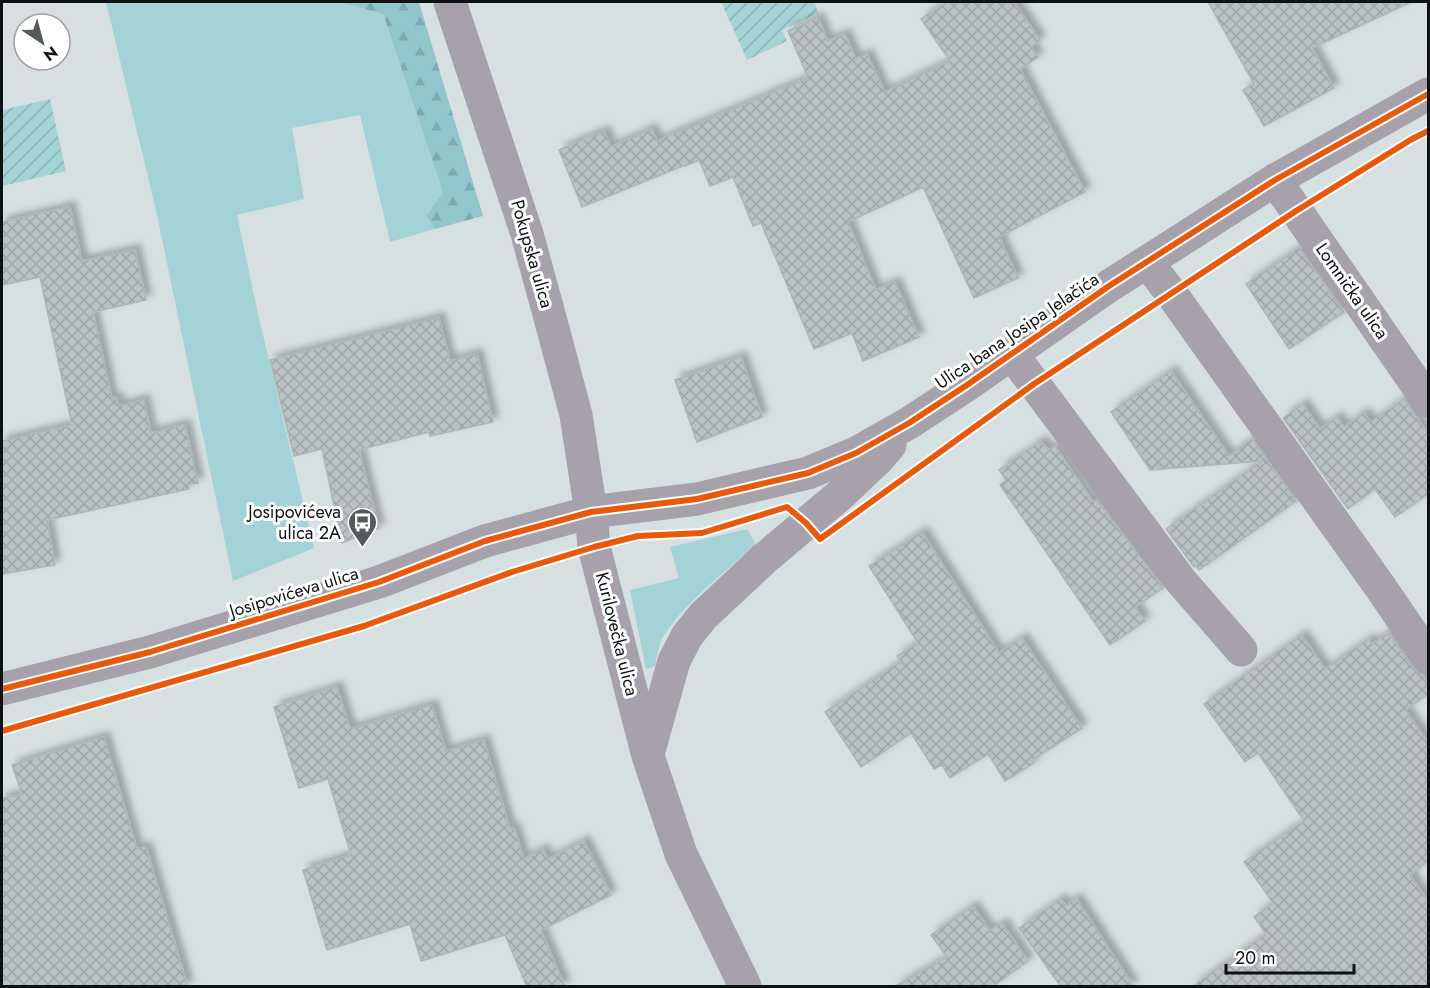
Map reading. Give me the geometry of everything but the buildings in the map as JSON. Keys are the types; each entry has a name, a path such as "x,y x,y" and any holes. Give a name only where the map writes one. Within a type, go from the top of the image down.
{"street":[{"name":"Pokupska ulica","path":"450,2 530,245 576,416 591,512"},
{"name":"Ulica bana Josipa Jelačića","path":"591,512 697,499 808,473 856,453 909,423 1109,286 1275,180 1428,94"},
{"name":"Lomnička ulica","path":"1275,180 1428,401"},
{"path":"1147,262 1171,292 1428,657"},
{"path":"1012,354 1181,581 1241,650"},
{"name":"Kurilovečka ulica","path":"648,756 674,661 687,636 703,615 764,558 840,495 878,459 909,423"},
{"name":"Josipovićeva ulica","path":"2,690 150,652 379,582 485,541 591,512"},
{"name":"Kurilovečka ulica","path":"591,512 594,547 648,756 681,854 745,987"}],"shaded area":[{"path":"106,2 338,2 383,14 443,192 426,216 435,229 390,242 360,115 292,128 304,199 237,215 258,314 314,548 233,581 157,215"},
{"path":"721,2 818,2 815,3 818,13 782,30 787,41 747,60"},
{"path":"50,99 66,171 2,186 2,110"},
{"path":"747,529 756,545 680,614 662,639 655,666 646,669 630,590 679,578 670,547"}],"green space":[{"path":"338,2 419,2 483,216 435,229 426,216 443,192 383,14"}],"cycle path":[{"path":"2,689 150,652 379,582 485,541 591,512 697,499 808,473 856,453 909,423 1109,286 1275,180 1428,94"},
{"path":"2,731 364,626 512,572 638,536 702,533 787,507 820,539 1034,384 1296,211 1428,131"}],"place":[{"name":"Josipovićeva ulica 2A","path":"362,548"}]}
